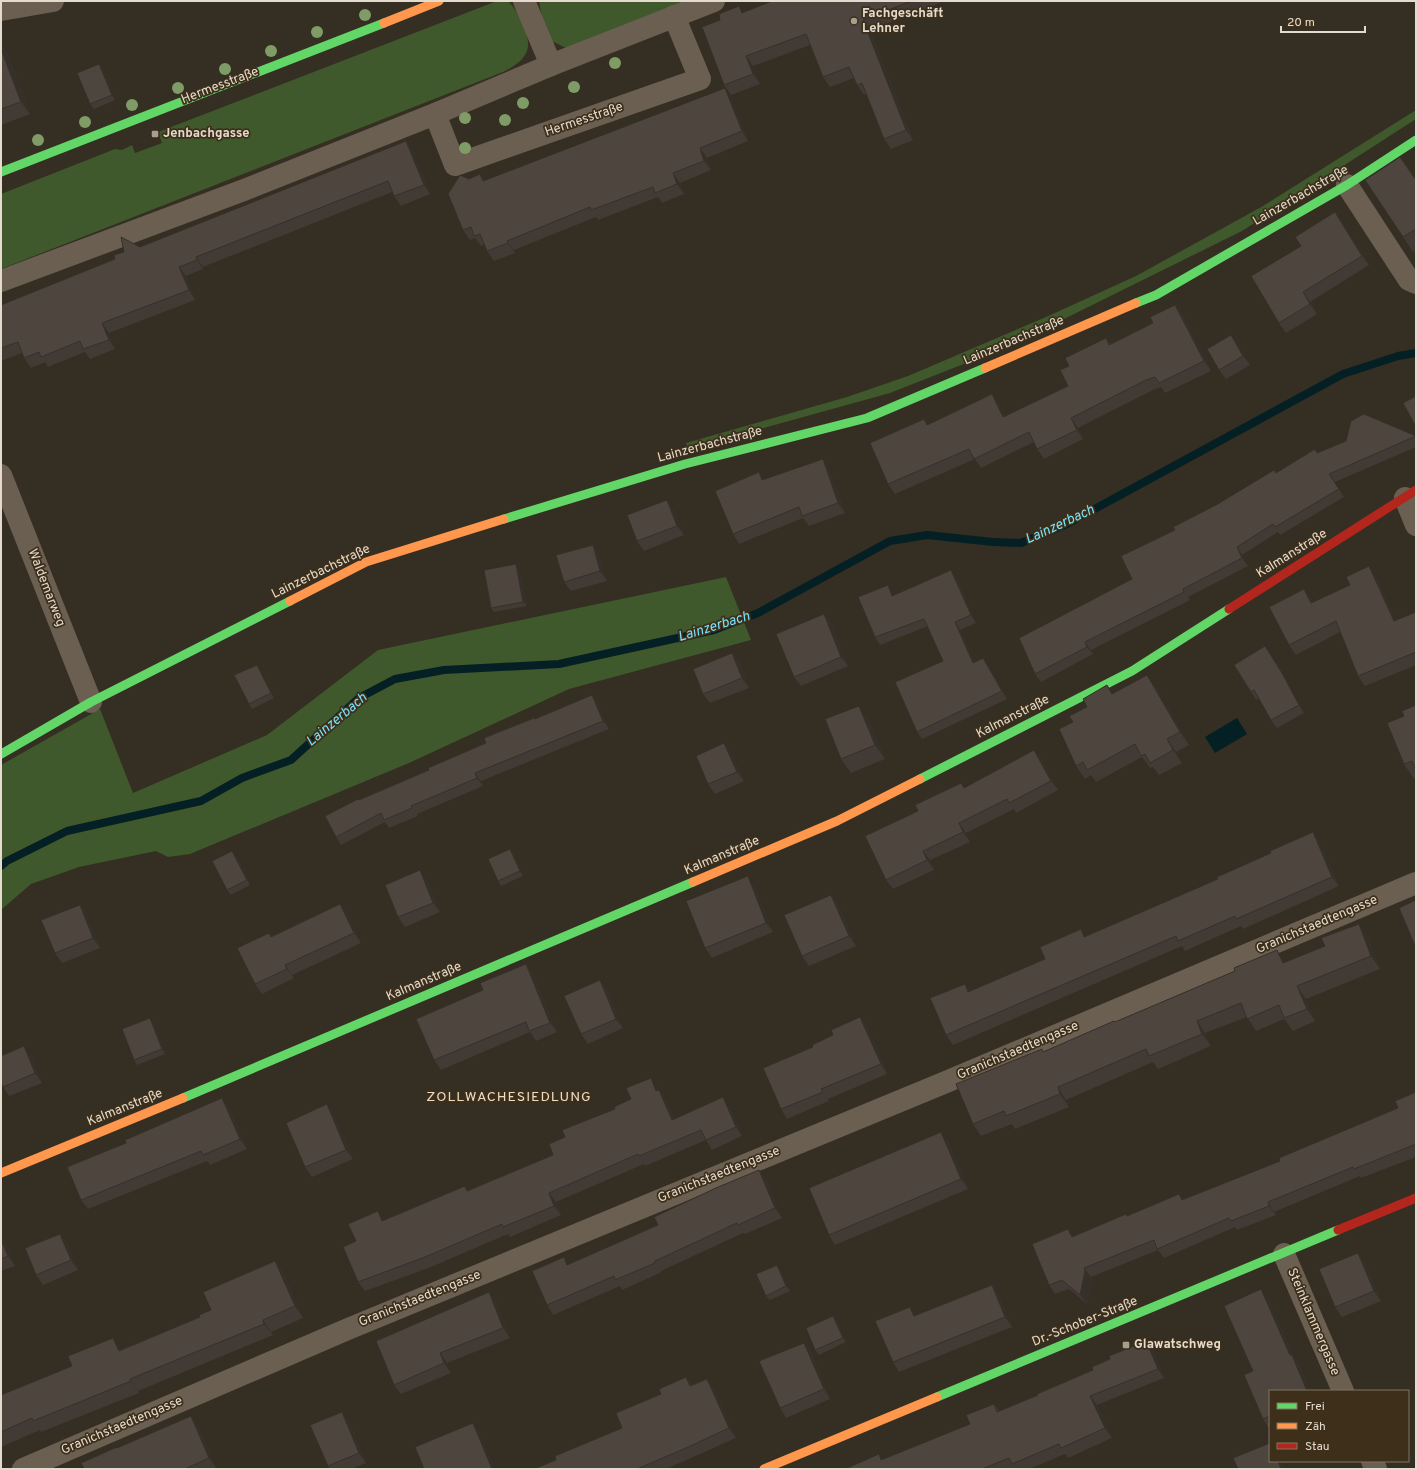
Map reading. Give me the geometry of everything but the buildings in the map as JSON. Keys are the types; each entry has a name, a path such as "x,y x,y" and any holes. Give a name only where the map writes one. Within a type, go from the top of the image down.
{"street":[{"path":"1,10 53,1"},
{"name":"Hermesstraße","path":"1,172 439,1"},
{"path":"524,1 551,65"},
{"path":"1,281 244,190 435,114 551,65 714,1"},
{"name":"Hermesstraße","path":"435,114 455,165 700,79 674,16"},
{"name":"Lainzerbachstraße","path":"1,754 90,702 366,562 685,464 867,418 1156,295 1347,185 1416,140"},
{"path":"1347,185 1409,280 1416,283"},
{"name":"Waldemarweg","path":"1,474 90,702"},
{"path":"1410,494 1416,525"},
{"name":"Kalmanstraße","path":"1,1173 237,1076 837,821 1132,671 1410,494"},
{"name":"Granichstaedtengasse","path":"22,1469 348,1329 938,1085 1416,883"},
{"name":"Dr.-Schober-Straße","path":"764,1469 1416,1198"},
{"name":"Steinklammergasse","path":"1284,1254 1342,1390"}],"green space":[{"path":"497,1 508,1 517,12 527,35 528,42 528,49 523,58 503,72 1,269 1,194 115,149 122,150 132,145 135,153 162,143 158,132"},
{"path":"539,1 688,1 566,48 552,41 542,18"},
{"path":"1416,110 1416,119 1242,231 1066,318 984,356 890,393 688,449 686,443 847,397 908,376 1046,317 1136,276 1263,206"},
{"path":"726,577 751,640 569,689 409,763 190,854 168,857 156,851 79,867 31,884 1,910 1,765 100,709 133,793 267,735 378,650"}],"water":[{"path":"1237,718 1247,734 1215,753 1205,737"}],"waterway":[{"name":"Lainzerbach","path":"1,866 7,861 67,831 201,801 242,778 291,760 359,698 395,679 444,670 559,664 714,630 758,613 890,541 927,535 993,542 1021,543 1067,524 1343,374 1398,356 1416,353"}],"traffic: fast":[{"path":"1,172 384,23"},
{"path":"1136,303 1156,295 1347,185 1416,140"},
{"path":"504,519 685,464 867,418 985,368"},
{"path":"1,754 91,702 290,601"},
{"path":"920,779 1132,671 1229,609"},
{"path":"183,1098 693,882"},
{"path":"937,1397 1338,1230"}],"traffic: slow":[{"path":"384,23 439,1"},
{"path":"985,368 1136,303"},
{"path":"290,601 366,562 504,519"},
{"path":"693,882 837,821 920,779"},
{"path":"1,1173 183,1098"},
{"path":"764,1469 937,1397"}],"traffic: jam":[{"path":"1229,609 1416,490"},
{"path":"1338,1230 1416,1198"}],"place":[{"name":"Fachgeschäft Lehner","path":"854,21"},
{"name":"Jenbachgasse","path":"155,134"},
{"name":"Glawatschweg","path":"1126,1345"}],"district":[{"name":"ZOLLWACHESIEDLUNG","path":"509,1097"}]}
